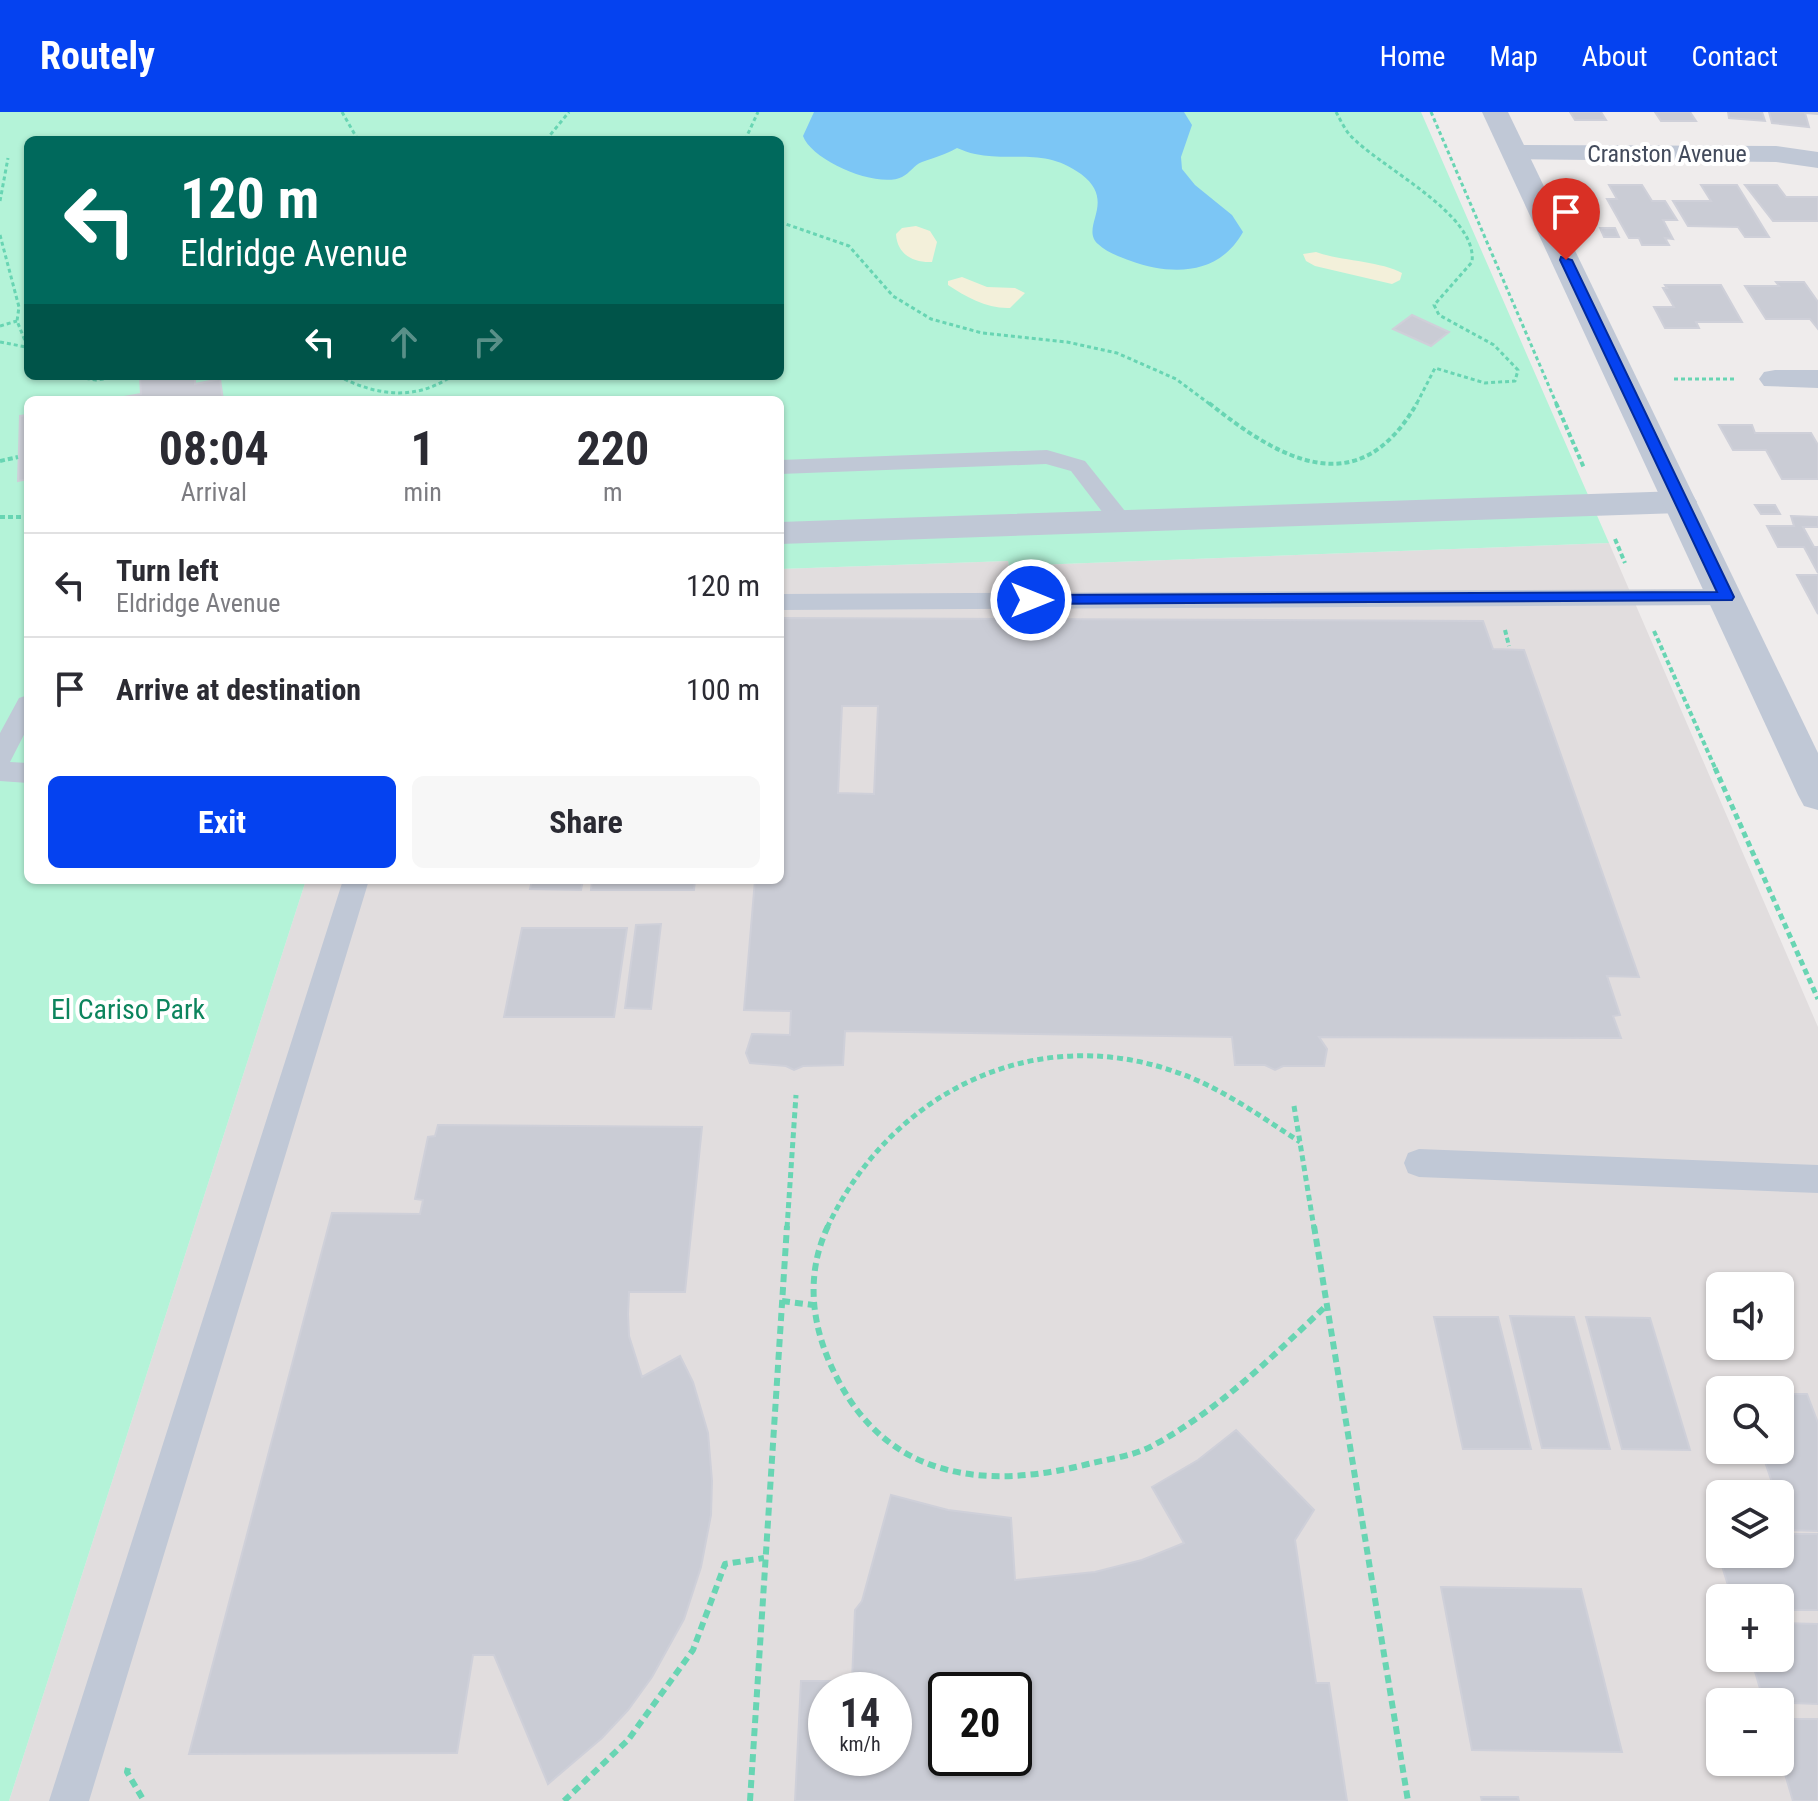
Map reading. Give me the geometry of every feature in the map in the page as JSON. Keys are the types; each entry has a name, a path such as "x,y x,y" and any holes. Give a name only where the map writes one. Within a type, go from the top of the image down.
{"street":[{"path":"1495,112 1818,795"},
{"name":"Cranston Avenue","path":"1515,153 1776,154 1818,160"},
{"path":"1775,379 1818,379"},
{"path":"784,533 1680,502"}],"lane":[{"path":"784,467 1047,457 1078,466 1121,521"},
{"path":"784,602 1727,597"},
{"path":"0,757 24,712"},
{"path":"0,771 24,773"},
{"path":"69,1801 355,884"},
{"path":"1419,1163 1818,1179"}],"path":[{"path":"342,112 356,136"},
{"path":"549,136 569,112"},
{"path":"747,136 758,112"},
{"path":"784,223 850,246 894,298 910,310 940,323 968,332 1057,341 1124,356 1180,380 1205,396 1253,440 1268,449 1296,459 1319,462 1358,459 1376,453 1403,429 1435,368 1500,386 1515,381 1518,370 1494,345 1439,315 1434,305 1472,262 1473,254 1457,220 1349,134 1336,112"},
{"path":"1431,112 1586,473"},
{"path":"0,201 8,158"},
{"path":"0,235 19,307 17,321 24,338"},
{"path":"0,326 17,321"},
{"path":"0,342 24,347"},
{"path":"1674,379 1775,379"},
{"path":"345,380 359,388 401,395 421,392 444,380"},
{"path":"0,461 18,457"},
{"path":"0,517 24,517"},
{"path":"1614,538 1818,999"},
{"path":"1300,1142 1204,1083 1164,1067 1132,1060 1050,1059 1022,1062 977,1076 931,1103 900,1126 875,1149 850,1183 829,1225 817,1265 813,1305 823,1351 850,1401 880,1433 927,1466 974,1476 1054,1474 1151,1447 1264,1364 1327,1305"},
{"path":"750,1801 796,1095"},
{"path":"1294,1106 1408,1801"},
{"path":"782,1301 813,1305"},
{"path":"564,1801 628,1740 693,1650 725,1564 764,1558"}],"shaded area":[{"path":"1609,543 1818,1027 1818,1801 9,1801 305,884 784,884 784,569 1008,561 1009,566"}],"green space":[{"name":"El Cariso Park","path":"0,112 1421,112 1609,543 1009,566 1008,561 784,569 784,396 24,396 24,884 305,884 9,1801 0,1801"}],"sand":[{"path":"916,226 930,231 937,242 932,262 913,259 899,247 896,234 902,228"},
{"path":"1316,252 1393,269 1402,273 1400,280 1392,284 1315,266 1306,261 1303,254"},
{"path":"962,277 987,287 1015,288 1025,293 1010,308 993,307 969,298 948,285 948,281"}],"water":[{"path":"814,112 1184,112 1192,125 1181,157 1182,169 1195,185 1232,215 1243,232 1221,257 1208,264 1179,270 1147,266 1113,254 1098,244 1093,237 1097,194 1092,184 1067,166 1041,158 989,156 957,148 919,163 902,177 891,180 863,176 832,163 809,145 803,136"}],"building":[{"path":"1570,112 1601,112 1606,120 1575,120"},
{"path":"1655,112 1690,112 1696,121 1661,121"},
{"path":"1728,112 1762,112 1765,121 1729,118"},
{"path":"1769,112 1818,112 1818,114 1805,113 1809,127 1772,123"},
{"path":"1609,185 1642,185 1652,201 1665,201 1677,220 1663,220 1673,239 1665,238 1669,245 1642,245 1639,238 1629,238 1607,199 1617,199"},
{"path":"1701,185 1737,185 1769,237 1745,237 1738,227 1688,226 1673,201 1711,201"},
{"path":"1745,185 1777,185 1786,197 1818,197 1818,221 1773,221"},
{"path":"1600,228 1615,228 1619,237 1604,237"},
{"path":"1776,282 1804,282 1818,302 1818,329 1810,319 1766,319 1745,286 1779,286"},
{"path":"1665,285 1721,285 1742,322 1696,322 1699,328 1665,328 1654,307 1674,307 1663,288 1667,288"},
{"path":"1412,315 1449,332 1431,346 1393,329"},
{"path":"140,380 195,380 195,384 220,380 222,396 130,396 141,394"},
{"path":"20,416 24,416 24,480 18,481"},
{"path":"1719,425 1752,425 1755,433 1811,433 1818,445 1818,479 1782,479 1766,450 1733,450"},
{"path":"1755,505 1775,505 1780,514 1761,514"},
{"path":"1791,516 1818,517 1818,527 1803,527 1814,547 1818,547 1818,573 1804,547 1778,547 1767,526 1794,526"},
{"path":"1797,575 1818,575 1818,614"},
{"path":"784,618 1483,621 1493,649 1524,650 1639,977 1607,976 1620,1015 1613,1016 1621,1038 1319,1037 1327,1049 1324,1066 1283,1066 1275,1070 1265,1065 1235,1065 1232,1037 845,1031 843,1065 803,1066 794,1070 786,1066 750,1063 746,1053 752,1034 790,1035 791,1011 744,1010 755,884 784,884","holes":["842,706 878,706 874,794 838,793"]},
{"path":"531,884 582,884 581,890 530,889"},
{"path":"592,884 695,884 694,890 591,890"},
{"path":"661,924 651,1009 625,1008 636,925"},
{"path":"522,928 627,928 614,1017 504,1017"},
{"path":"438,1125 702,1127 685,1292 629,1292 628,1314 629,1336 642,1377 680,1356 693,1382 708,1433 711,1515 701,1567 684,1619 652,1677 628,1710 602,1738 548,1784 494,1655 473,1655 457,1753 189,1754 332,1213 420,1214 423,1200 415,1199 428,1137 435,1136"},
{"path":"1510,1316 1574,1317 1610,1449 1542,1448"},
{"path":"1434,1317 1498,1317 1531,1449 1463,1449"},
{"path":"1586,1317 1650,1318 1690,1450 1622,1449"},
{"path":"1794,1394 1807,1394 1818,1423 1818,1531 1794,1530 1794,1480 1771,1480 1766,1464 1794,1464"},
{"path":"1236,1430 1314,1510 1295,1540 1316,1683 1329,1683 1347,1801 795,1801 801,1681 808,1681 808,1776 912,1776 912,1672 852,1672 855,1610 862,1601 891,1495 948,1510 1011,1518 1015,1580 1095,1572 1142,1560 1184,1543 1152,1487 1198,1460"},
{"path":"1794,1534 1818,1534 1818,1610 1794,1610 1794,1584 1728,1584 1723,1568 1794,1568"},
{"path":"1441,1587 1581,1589 1622,1752 1472,1750"},
{"path":"1794,1623 1818,1624 1818,1704 1794,1703 1794,1688 1760,1688 1755,1672 1794,1672"},
{"path":"1794,1719 1818,1719 1818,1801 1793,1801 1786,1776 1794,1776"},
{"path":"1481,1797 1518,1797 1519,1801 1482,1801"}],"route":[{"path":"1031,600 1727,597 1566,260"}]}
